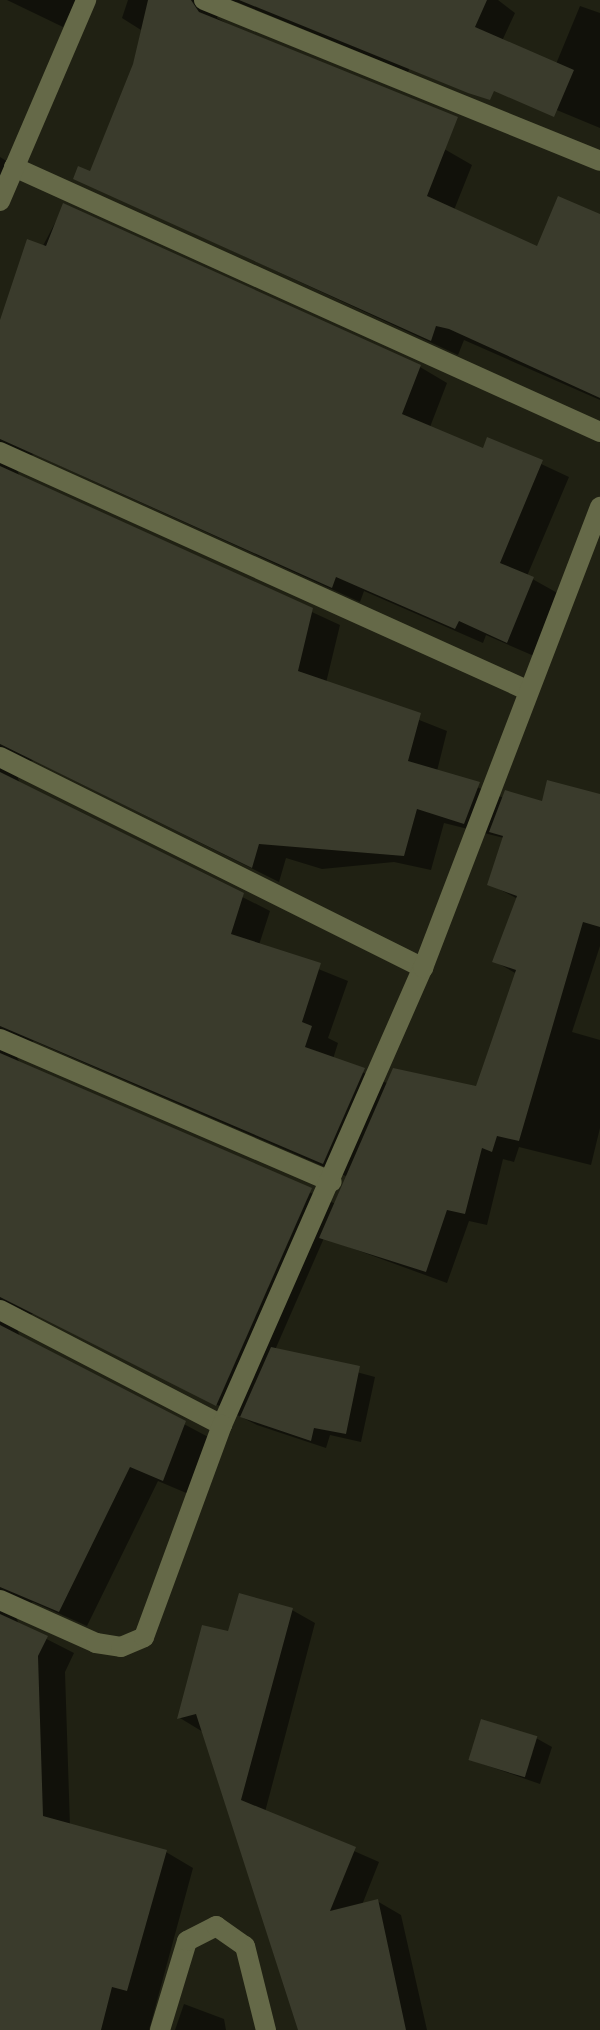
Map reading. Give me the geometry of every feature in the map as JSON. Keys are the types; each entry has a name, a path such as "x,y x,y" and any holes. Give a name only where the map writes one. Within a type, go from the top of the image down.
{"street":[{"path":"0,201 86,0"},
{"path":"204,0 600,161"},
{"path":"14,167 600,432"},
{"path":"0,452 529,691"},
{"path":"0,1600 96,1643 121,1647 144,1637 222,1425 332,1182 423,968 600,507"},
{"path":"0,757 423,968"},
{"path":"0,1039 332,1182"},
{"path":"0,1310 222,1425"},
{"path":"160,2030 187,1941 216,1926 245,1946 266,2030"}],"building":[{"path":"148,0 191,0 199,12 458,117 427,196 537,246 558,196 600,214 600,398 449,329 436,326 431,341 73,179 78,166 90,171 133,64"},
{"path":"239,0 487,0 475,27 574,70 554,117 494,91 490,100 468,93"},
{"path":"63,203 421,365 402,414 483,448 487,437 543,460 500,563 534,577 507,643 459,621 455,629 336,577 332,588 0,439 0,320 27,239 46,246"},
{"path":"0,466 313,608 298,671 421,713 408,761 480,782 464,824 417,809 404,856 259,844 252,868 0,744"},
{"path":"0,772 244,893 231,934 321,963 302,1022 312,1026 305,1047 365,1068 323,1164 0,1026"},
{"path":"547,780 600,794 600,927 583,922 519,1141 497,1136 492,1152 482,1148 465,1214 447,1210 426,1272 319,1238 393,1068 476,1086 516,970 492,962 517,896 487,885 503,836 489,832 505,790 542,801"},
{"path":"0,1053 312,1188 216,1406 0,1297"},
{"path":"0,1325 186,1421 163,1481 130,1467 59,1612 0,1587"},
{"path":"271,1347 360,1366 346,1434 314,1428 311,1441 240,1417"},
{"path":"239,1593 293,1608 241,1800 356,1847 330,1911 378,1899 406,2030 298,2030 196,1714 177,1719 202,1625 228,1631"},
{"path":"0,1614 48,1636 38,1656 43,1816 167,1850 127,1991 112,1987 101,2030 0,2030"},
{"path":"481,1719 537,1736 525,1777 468,1760"}]}
